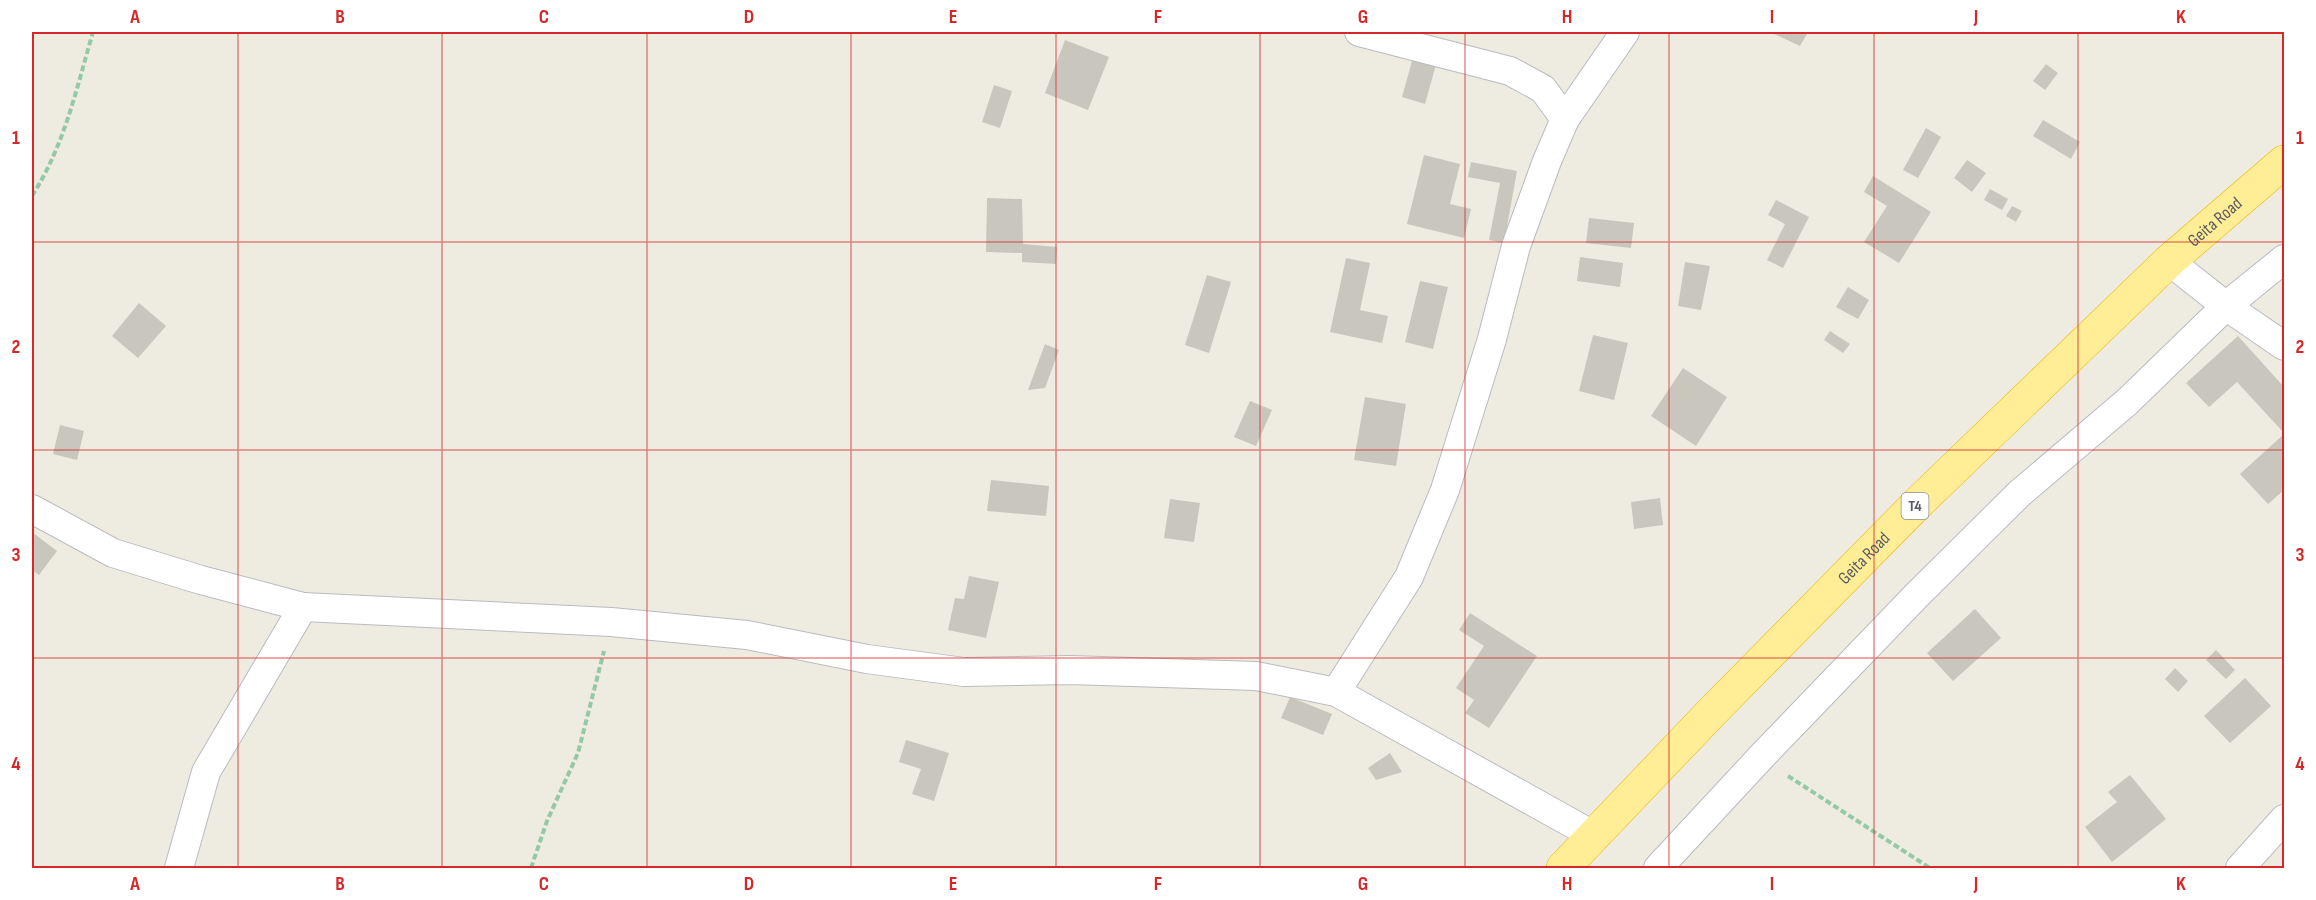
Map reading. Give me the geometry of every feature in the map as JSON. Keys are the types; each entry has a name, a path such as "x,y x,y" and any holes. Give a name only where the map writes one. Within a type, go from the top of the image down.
{"highway":[{"name":"Geita Road","path":"1563,868 1916,506 2169,261 2284,162"}],"street":[{"path":"1359,32 1510,71 1543,89 1565,119"},
{"path":"1336,692 1409,577 1445,490 1492,339 1516,246 1547,161 1565,119 1625,32"},
{"path":"1658,868 1763,754 1917,595 2020,493 2127,402 2226,306 2284,259"},
{"path":"2169,261 2226,306 2284,346"},
{"path":"32,509 113,553 201,580 303,606 611,622 747,634 867,659 964,672 1070,670 1256,676 1336,692 1593,835"},
{"path":"179,868 206,772 303,606"},
{"path":"2240,868 2284,819"}],"path":[{"path":"32,196 48,170 70,115 93,32"},
{"path":"531,868 547,821 579,753 611,622"},
{"path":"1763,754 1796,783 1930,868"}],"building":[{"path":"1770,32 1808,32 1800,46"},
{"path":"1065,40 1109,57 1088,110 1045,93"},
{"path":"1414,54 1437,61 1425,104 1402,97"},
{"path":"2046,64 2058,73 2045,90 2033,81"},
{"path":"994,85 1012,91 1000,128 982,122"},
{"path":"2043,120 2080,142 2071,159 2033,136"},
{"path":"1926,128 1941,137 1918,178 1903,170"},
{"path":"1424,155 1460,164 1450,204 1471,209 1464,238 1407,224"},
{"path":"1967,160 1986,173 1972,192 1954,178"},
{"path":"1471,162 1517,171 1504,243 1489,240 1500,183 1468,177"},
{"path":"1873,176 1931,212 1899,263 1864,242 1887,206 1864,192"},
{"path":"1990,189 2008,199 2002,210 1984,200"},
{"path":"987,198 1022,199 1023,244 1057,247 1056,264 1022,262 1022,253 986,252"},
{"path":"1776,200 1809,217 1783,268 1767,260 1785,224 1768,215"},
{"path":"2012,206 2022,211 2016,222 2006,216"},
{"path":"1589,218 1634,223 1631,248 1586,243"},
{"path":"1580,257 1623,263 1620,287 1577,281"},
{"path":"1346,258 1370,263 1360,310 1388,316 1382,343 1330,332"},
{"path":"1685,262 1710,266 1701,310 1678,306"},
{"path":"1207,275 1231,282 1209,353 1185,345"},
{"path":"1420,281 1448,287 1433,349 1405,342"},
{"path":"1848,287 1869,300 1858,319 1836,307"},
{"path":"139,303 166,326 138,358 112,336"},
{"path":"1830,331 1850,344 1843,353 1824,340"},
{"path":"1593,335 1628,343 1614,400 1579,391"},
{"path":"2238,336 2284,387 2284,433 2237,382 2209,407 2186,383"},
{"path":"1045,344 1059,350 1045,388 1028,390"},
{"path":"1683,368 1727,397 1696,446 1651,416"},
{"path":"1365,397 1406,404 1396,466 1354,460"},
{"path":"1250,401 1272,410 1256,446 1234,437"},
{"path":"60,425 84,431 77,460 53,454"},
{"path":"2284,434 2284,490 2268,504 2240,474"},
{"path":"991,480 1049,486 1046,516 987,511"},
{"path":"1660,498 1663,525 1634,529 1631,502"},
{"path":"1170,499 1200,503 1194,542 1164,538"},
{"path":"32,532 57,551 39,575 32,570"},
{"path":"969,576 999,582 986,638 948,630 955,598 964,599"},
{"path":"1975,609 2001,638 1953,681 1927,653"},
{"path":"1470,613 1537,656 1489,728 1465,713 1474,700 1456,688 1484,646 1459,630"},
{"path":"2216,650 2235,670 2226,679 2206,660"},
{"path":"2175,668 2188,681 2178,692 2165,679"},
{"path":"2245,678 2271,706 2230,743 2204,716"},
{"path":"1290,697 1332,714 1323,735 1281,718"},
{"path":"906,740 949,753 934,801 912,794 921,769 899,762"},
{"path":"1390,753 1402,772 1376,780 1368,768"},
{"path":"2130,775 2166,819 2112,862 2085,827 2117,802 2108,792"}]}
